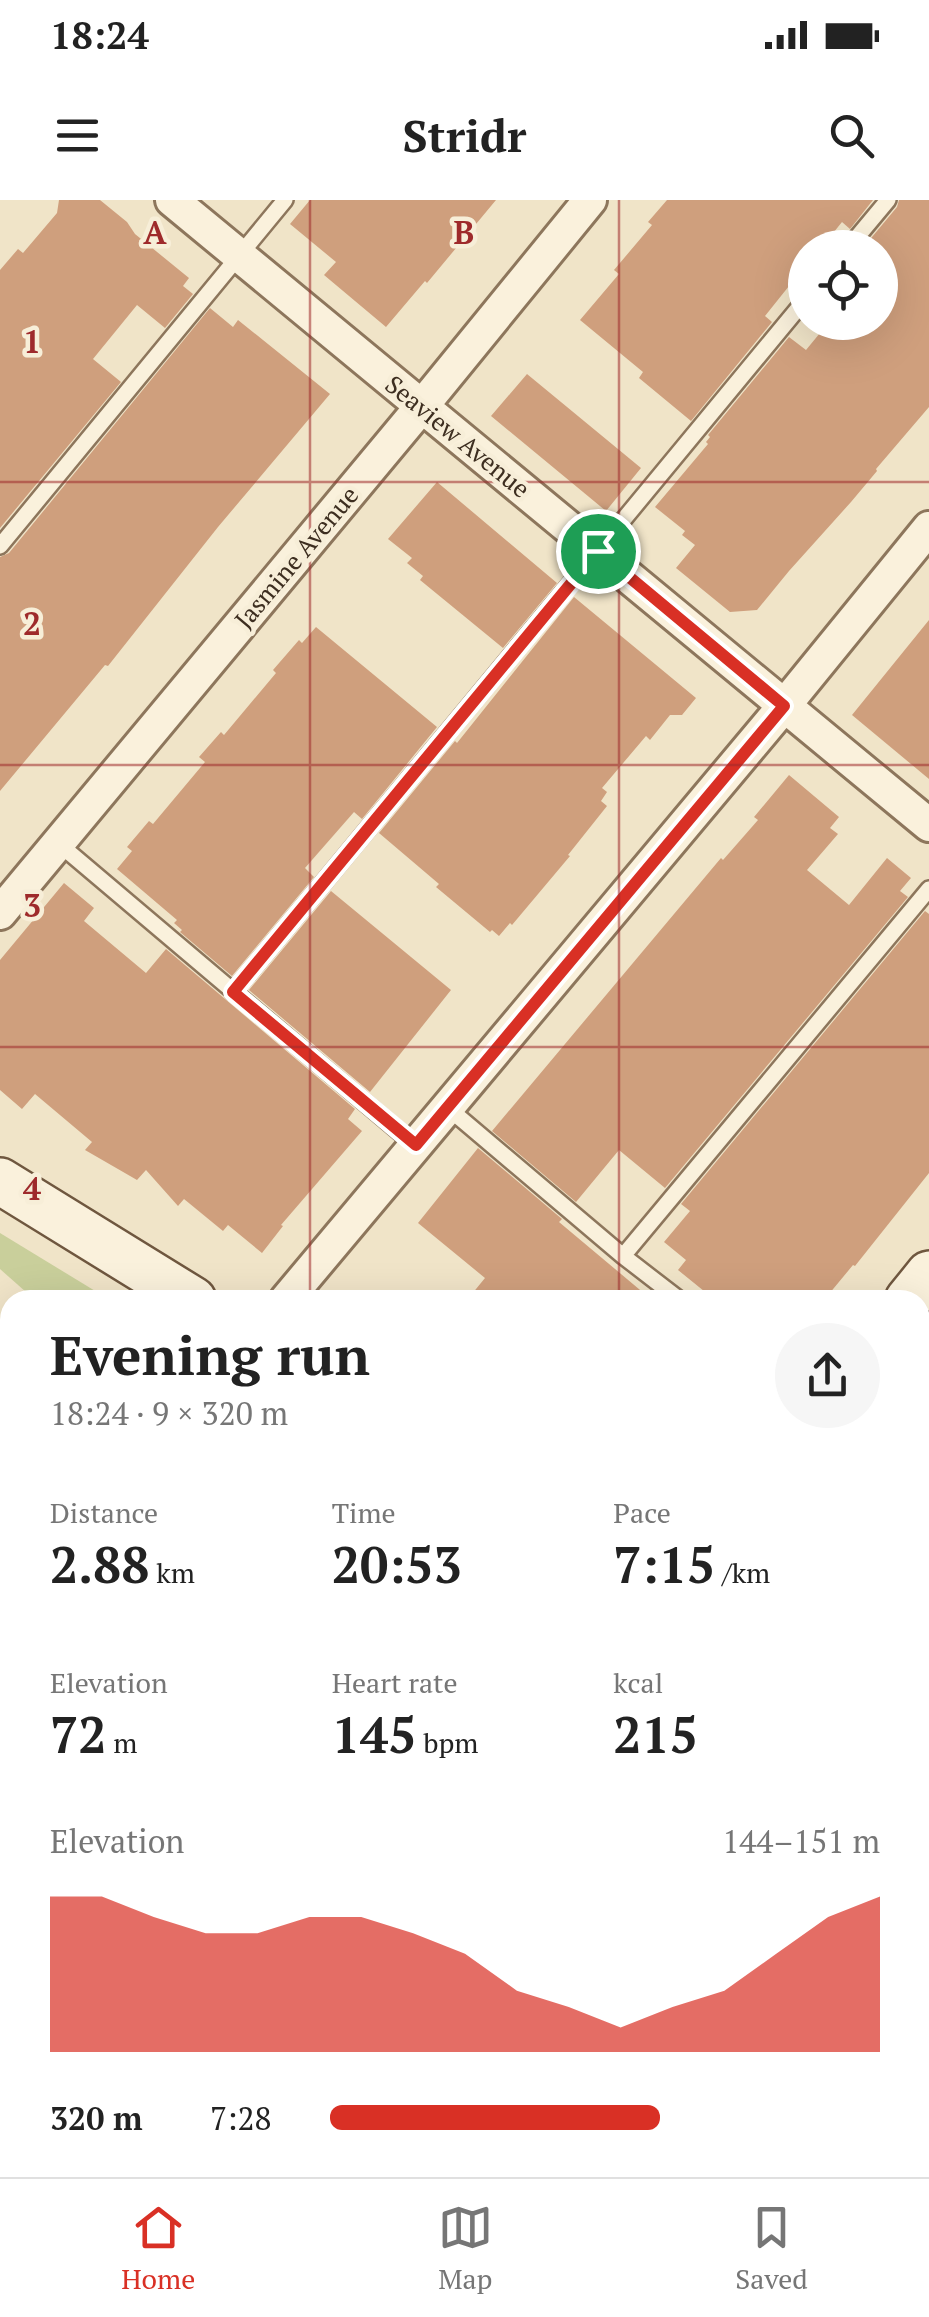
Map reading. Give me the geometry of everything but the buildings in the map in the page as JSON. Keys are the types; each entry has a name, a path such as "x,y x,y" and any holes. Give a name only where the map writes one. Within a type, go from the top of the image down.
{"street":[{"name":"Seaview Avenue","path":"172,200 929,825"},
{"name":"Jasmine Avenue","path":"0,913 590,200"},
{"path":"294,1290 929,528"},
{"path":"0,1181 21,1201 176,1290"}],"lane":[{"path":"0,546 285,200"},
{"path":"863,230 888,200"},
{"path":"233,992 788,321"},
{"path":"58,844 416,1145"},
{"path":"624,1256 929,889"},
{"path":"447,1107 667,1290"}],"green space":[{"path":"0,1233 94,1290 24,1290 0,1269"}],"route":[{"path":"598,551 784,706 416,1145 233,992 598,551"}]}
